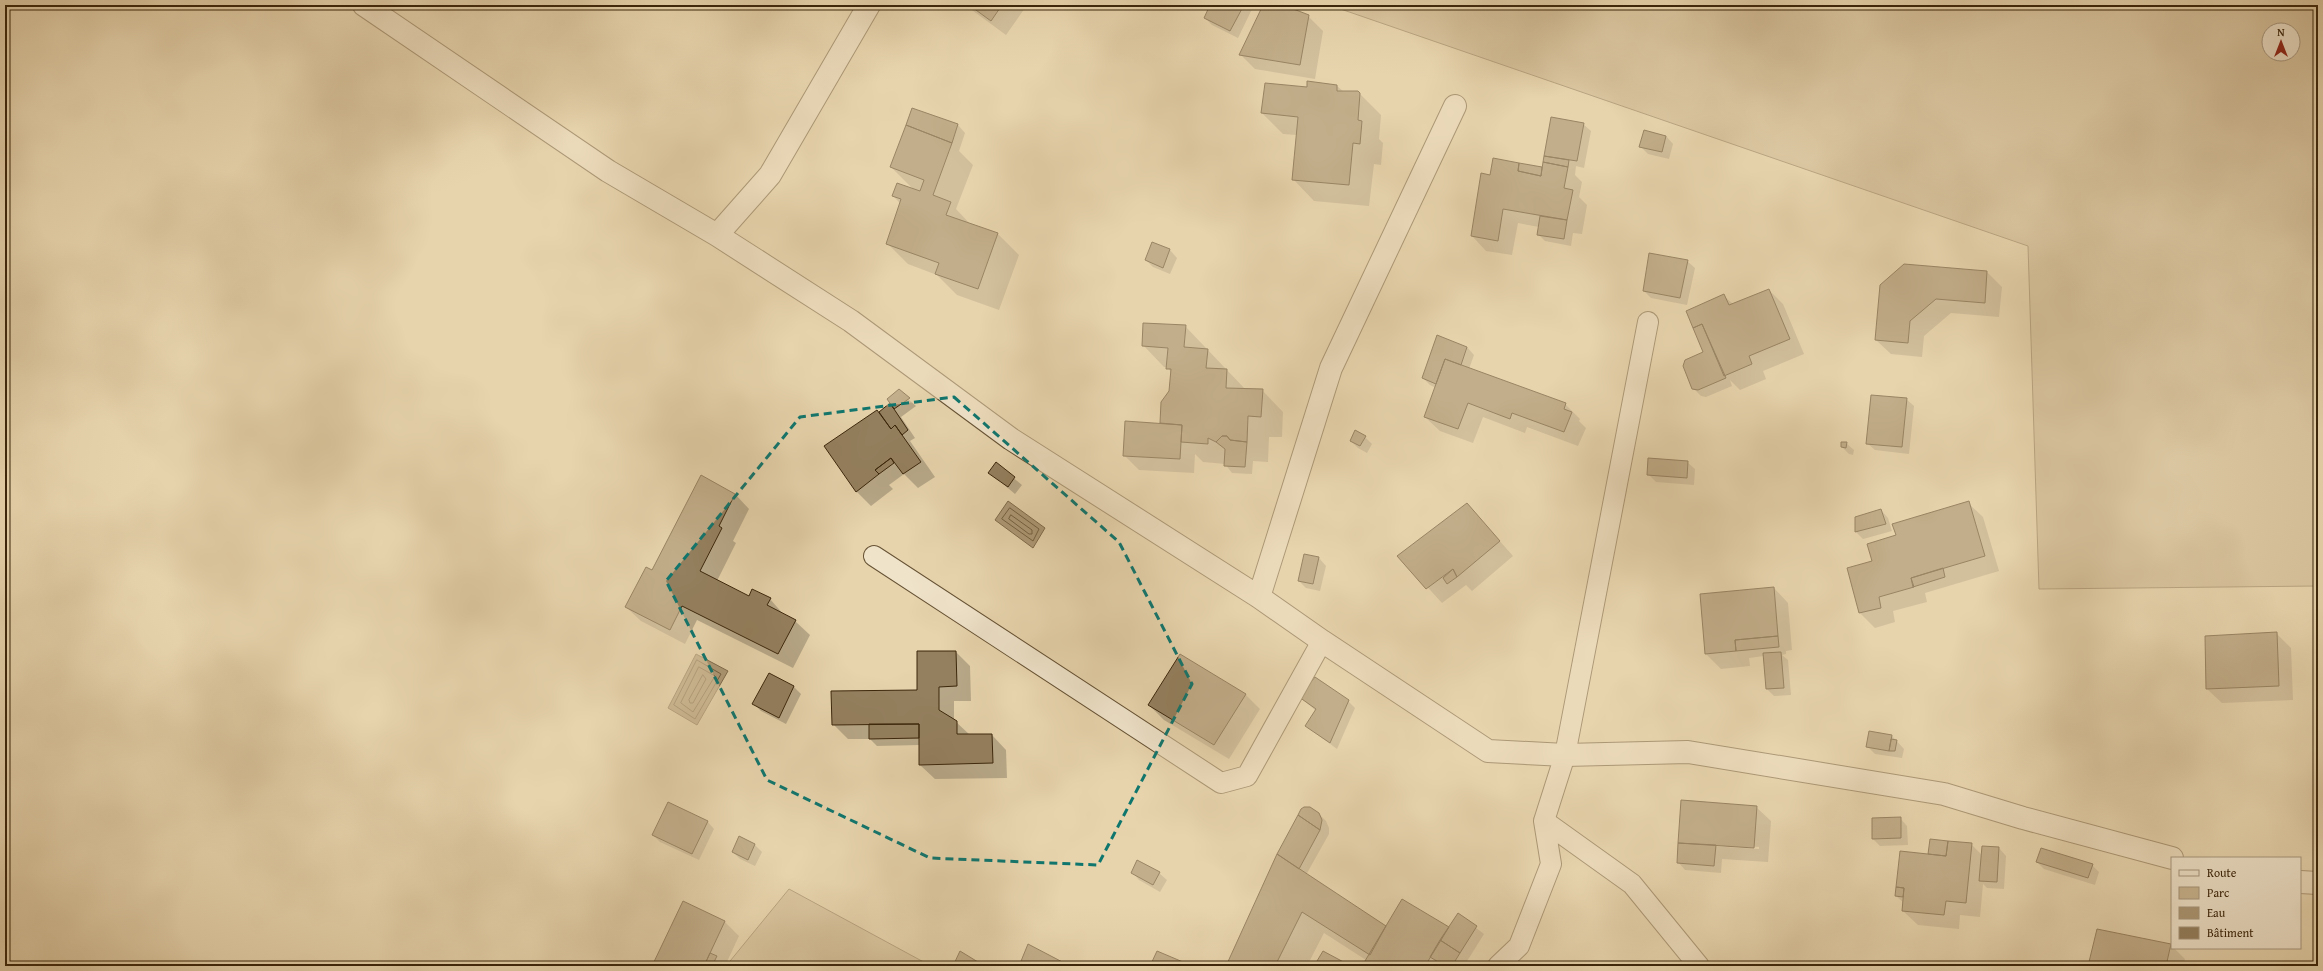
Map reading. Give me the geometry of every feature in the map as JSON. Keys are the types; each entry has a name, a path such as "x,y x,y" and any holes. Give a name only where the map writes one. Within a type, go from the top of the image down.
{"street":[{"path":"364,5 608,171 717,234 850,321 1011,439 1259,596 1322,642 1488,751 1565,755 1688,752 1944,794 2022,818 2171,858"},
{"path":"717,234 770,175 869,5"},
{"path":"1259,596 1331,368 1455,106"},
{"path":"2301,882 2318,883"}],"lane":[{"path":"1498,966 1519,946 1551,864 1544,821 1565,755 1648,322"},
{"path":"874,556 1221,783 1247,776 1322,642"},
{"path":"1544,821 1632,884 1699,966"}],"highlighted area":[{"path":"954,397 1119,542 1192,684 1098,865 930,858 767,780 666,581 800,417"}],"green space":[{"path":"1329,5 2318,5 2318,586 2039,589 2028,246"},
{"path":"789,889 931,966 726,966"}],"water":[{"path":"1008,501 1045,528 1033,548 995,520"},
{"path":"696,654 728,671 697,725 668,708"}],"building":[{"path":"969,5 1002,5 991,21"},
{"path":"1210,5 1244,5 1230,31 1204,18"},
{"path":"1263,5 1283,5 1309,15 1300,65 1239,55"},
{"path":"1307,81 1337,85 1337,91 1358,91 1360,93 1358,120 1362,121 1360,144 1353,143 1349,185 1292,180 1298,117 1261,113 1265,83 1307,87"},
{"path":"912,108 958,124 952,143 906,125"},
{"path":"1551,117 1584,123 1577,161 1544,156"},
{"path":"906,125 952,143 933,195 951,202 946,215 998,233 978,289 935,274 939,263 886,244 901,199 892,196 897,183 920,191 924,180 890,167"},
{"path":"1644,130 1666,136 1662,152 1639,147"},
{"path":"1544,156 1569,160 1568,167 1543,162"},
{"path":"1493,158 1519,163 1518,171 1541,176 1543,162 1568,167 1564,188 1573,190 1567,220 1503,209 1498,241 1471,236 1481,173 1490,175"},
{"path":"1519,163 1542,167 1541,176 1518,171"},
{"path":"1540,216 1567,220 1564,239 1537,235"},
{"path":"1152,242 1170,249 1163,268 1145,260"},
{"path":"1649,253 1688,260 1680,298 1643,291"},
{"path":"1904,264 1987,271 1985,303 1936,299 1910,321 1908,343 1875,340 1880,285"},
{"path":"1769,289 1790,339 1749,356 1752,364 1724,376 1702,324 1693,328 1686,311 1724,294 1729,305"},
{"path":"1143,323 1186,325 1184,347 1208,349 1206,368 1227,369 1226,388 1263,389 1261,417 1248,416 1247,442 1230,440 1227,436 1222,436 1216,442 1208,438 1208,444 1181,442 1182,425 1160,423 1161,402 1169,391 1171,369 1166,369 1168,348 1142,346"},
{"path":"1702,324 1726,378 1698,390 1692,389 1683,366 1685,360 1703,352 1693,328"},
{"path":"1437,335 1467,347 1461,365 1445,359 1436,384 1422,378"},
{"path":"1445,359 1566,403 1564,409 1572,412 1564,432 1512,413 1510,419 1468,403 1458,429 1424,417"},
{"path":"899,389 910,398 894,409 887,399"},
{"path":"1871,395 1907,398 1902,447 1866,444"},
{"path":"890,403 908,430 902,435 895,425 891,429 879,412"},
{"path":"877,410 891,429 895,425 921,462 903,474 891,458 875,470 879,474 856,492 824,446"},
{"path":"1125,421 1182,425 1180,459 1123,456"},
{"path":"1355,430 1366,436 1360,446 1350,441"},
{"path":"1222,436 1227,436 1230,440 1247,442 1245,467 1224,466 1225,449 1216,442"},
{"path":"1841,442 1847,442 1846,448 1841,447"},
{"path":"891,458 894,463 879,474 875,470"},
{"path":"1648,458 1688,461 1687,478 1647,475"},
{"path":"996,462 1015,477 1008,487 988,473"},
{"path":"701,475 735,494 719,526 722,528 700,571 749,596 752,589 771,598 767,605 796,620 778,654 682,606 670,630 625,607 646,567 652,570"},
{"path":"1969,501 1985,556 1911,578 1914,587 1879,597 1881,608 1859,613 1847,568 1872,561 1867,544 1896,535 1892,524"},
{"path":"1467,503 1500,541 1457,577 1453,569 1426,589 1397,556"},
{"path":"1881,509 1886,524 1855,532 1855,517"},
{"path":"1304,554 1319,557 1313,584 1298,581"},
{"path":"1943,568 1945,577 1913,587 1911,578"},
{"path":"1453,569 1457,577 1447,584 1443,578"},
{"path":"1774,587 1778,636 1735,640 1736,651 1705,654 1700,594"},
{"path":"2277,632 2279,686 2206,689 2205,636"},
{"path":"1778,636 1779,647 1736,651 1735,640"},
{"path":"917,651 956,651 957,686 939,687 939,710 957,721 957,734 992,734 993,763 919,765 919,724 832,725 831,691 917,690"},
{"path":"1781,652 1784,688 1766,689 1763,653"},
{"path":"1180,654 1246,694 1214,745 1148,705"},
{"path":"769,673 794,686 779,718 752,704"},
{"path":"1315,677 1349,700 1330,743 1305,726 1316,709 1299,697"},
{"path":"869,724 919,724 919,738 869,739"},
{"path":"1869,731 1892,735 1889,751 1866,747"},
{"path":"1891,739 1897,740 1895,751 1889,751"},
{"path":"1681,800 1757,806 1754,848 1678,843"},
{"path":"668,802 708,821 692,854 652,835"},
{"path":"1304,807 1310,807 1319,813 1322,820 1320,830 1298,815"},
{"path":"1298,815 1320,830 1299,869 1277,854"},
{"path":"1901,817 1901,838 1872,839 1872,818"},
{"path":"739,836 755,844 748,860 732,852"},
{"path":"1930,839 1948,841 1946,856 1928,854"},
{"path":"1948,841 1972,843 1966,903 1946,901 1944,915 1902,911 1904,888 1896,887 1900,851 1946,856"},
{"path":"1678,843 1716,845 1714,866 1677,863"},
{"path":"1982,846 1999,847 1997,882 1979,881"},
{"path":"2041,848 2093,864 2088,878 2036,862"},
{"path":"1277,854 1386,926 1370,955 1302,912 1275,966 1226,966"},
{"path":"1137,860 1160,872 1153,885 1131,873"},
{"path":"1896,887 1904,888 1903,897 1895,896"},
{"path":"1402,899 1449,927 1425,966 1362,966"},
{"path":"683,901 725,921 704,966 652,966"},
{"path":"1458,913 1477,926 1460,953 1440,940"},
{"path":"2097,929 2171,944 2166,966 2088,966"},
{"path":"1440,940 1460,953 1452,966 1445,966 1430,957"},
{"path":"1028,944 1070,966 1019,966"},
{"path":"960,951 978,962 977,966 953,966"},
{"path":"1157,951 1183,962 1181,966 1150,966"},
{"path":"1323,951 1351,966 1314,966"},
{"path":"710,953 717,956 712,966 704,966"}]}
